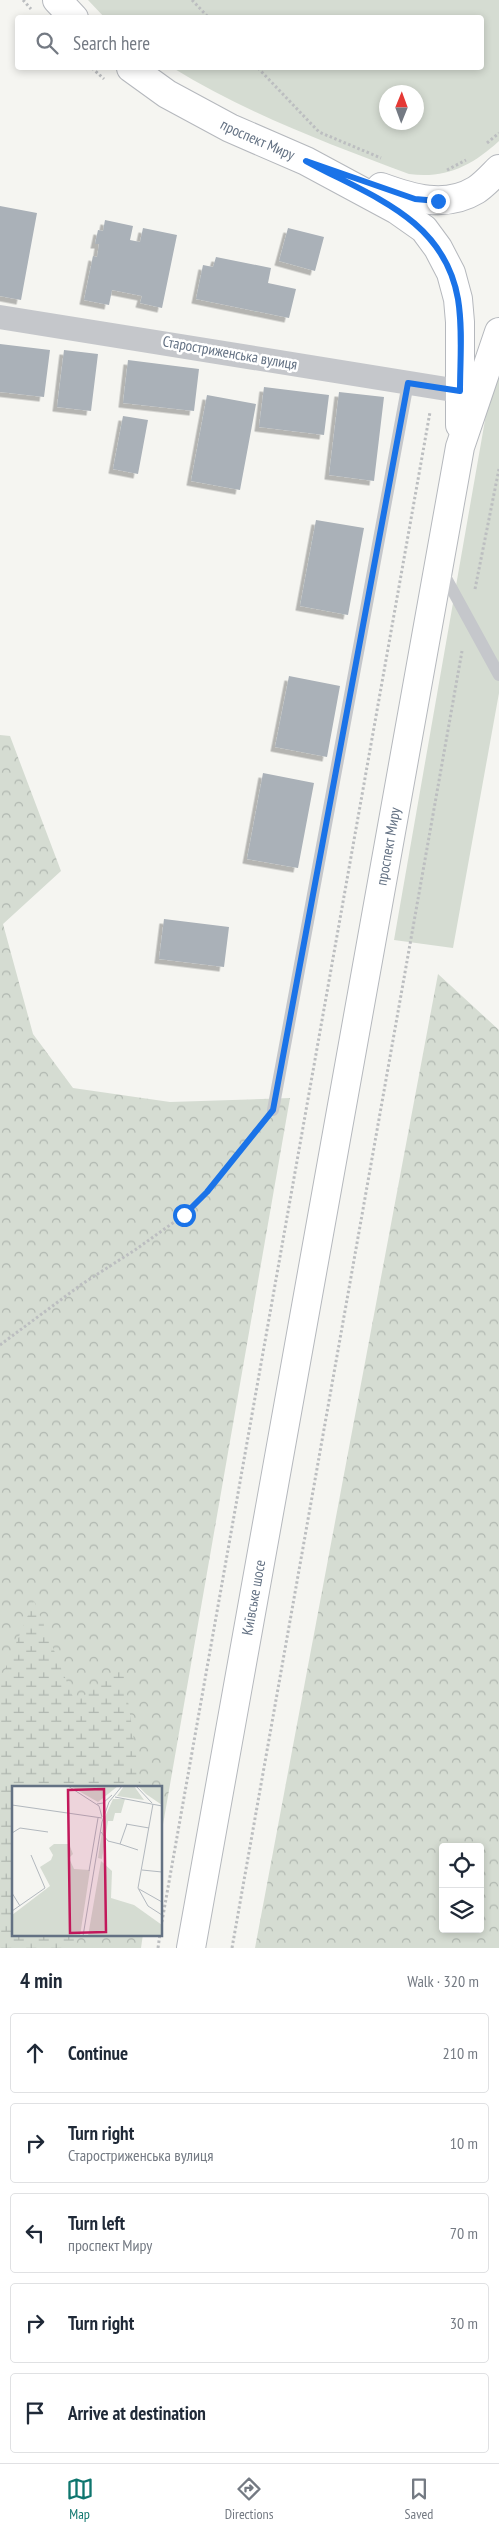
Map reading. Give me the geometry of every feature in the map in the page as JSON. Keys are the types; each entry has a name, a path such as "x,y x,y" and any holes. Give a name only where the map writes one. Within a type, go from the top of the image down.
{"main road":[{"path":"57,0 71,15"},
{"name":"проспект Миру","path":"121,76 167,94 230,128 306,161 397,210 424,229 438,248 451,273 458,299 460,322 447,389 460,447"},
{"path":"306,161 415,199 438,201 454,198 487,185 499,169"},
{"name":"проспект Миру","path":"317,1246 460,447 499,332"},
{"name":"Київське шосе","path":"192,1948 317,1246"}],"street":[{"name":"Старостриженська вулиця","path":"0,317 447,389"}],"lane":[{"path":"273,1110 408,383"},
{"path":"439,566 499,675"}],"path":[{"path":"192,0 206,15"},
{"path":"99,70 121,76"},
{"path":"260,70 319,132 383,159"},
{"path":"484,146 499,133"},
{"path":"441,171 468,159"},
{"path":"162,1922 447,389"},
{"path":"232,1948 468,619 499,469"},
{"path":"0,1345 82,1284 135,1250 184,1215 207,1192 273,1110"}],"green space":[{"path":"88,0 499,0 499,141 479,157 457,169 434,174 409,174 288,127 229,99 176,70 484,70 484,15 102,15"},
{"path":"499,353 499,693 453,948 394,940 488,403"},
{"path":"0,735 10,736 61,871 3,924 33,1034 73,1088 170,1102 290,1098 162,1830 162,1786 12,1786 12,1936 143,1936 141,1948 0,1948"},
{"path":"438,974 499,1030 499,1948 255,1948"},
{"path":"34,1601 75,1702 123,1668 141,1786 12,1786 12,1936 75,1936 73,1948 0,1948 0,1681"}],"building":[{"path":"0,206 37,213 21,300 0,296"},
{"path":"105,220 133,226 130,240 140,242 143,228 177,235 162,308 140,303 142,296 112,290 109,305 84,300 93,256 97,257 99,244 95,244 98,230 103,231"},
{"path":"288,228 324,237 315,271 279,261"},
{"path":"216,257 271,268 268,283 296,289 289,318 196,299 203,265 213,267"},
{"path":"0,344 50,350 44,397 0,392"},
{"path":"64,350 98,354 91,411 57,407"},
{"path":"128,360 199,369 194,411 123,403"},
{"path":"264,387 329,395 324,435 259,427"},
{"path":"339,392 384,397 374,481 329,475"},
{"path":"207,395 256,404 240,490 191,481"},
{"path":"123,416 148,420 138,474 113,469"},
{"path":"316,520 364,528 348,615 300,606"},
{"path":"289,676 340,686 327,757 275,747"},
{"path":"263,773 314,783 298,868 247,859"},
{"path":"164,919 229,927 224,967 159,959"}],"route":[{"path":"184,1215 207,1192 273,1110 408,383 460,391 458,299 451,273 438,248 424,229 397,210 306,161 415,199 438,201"}]}
